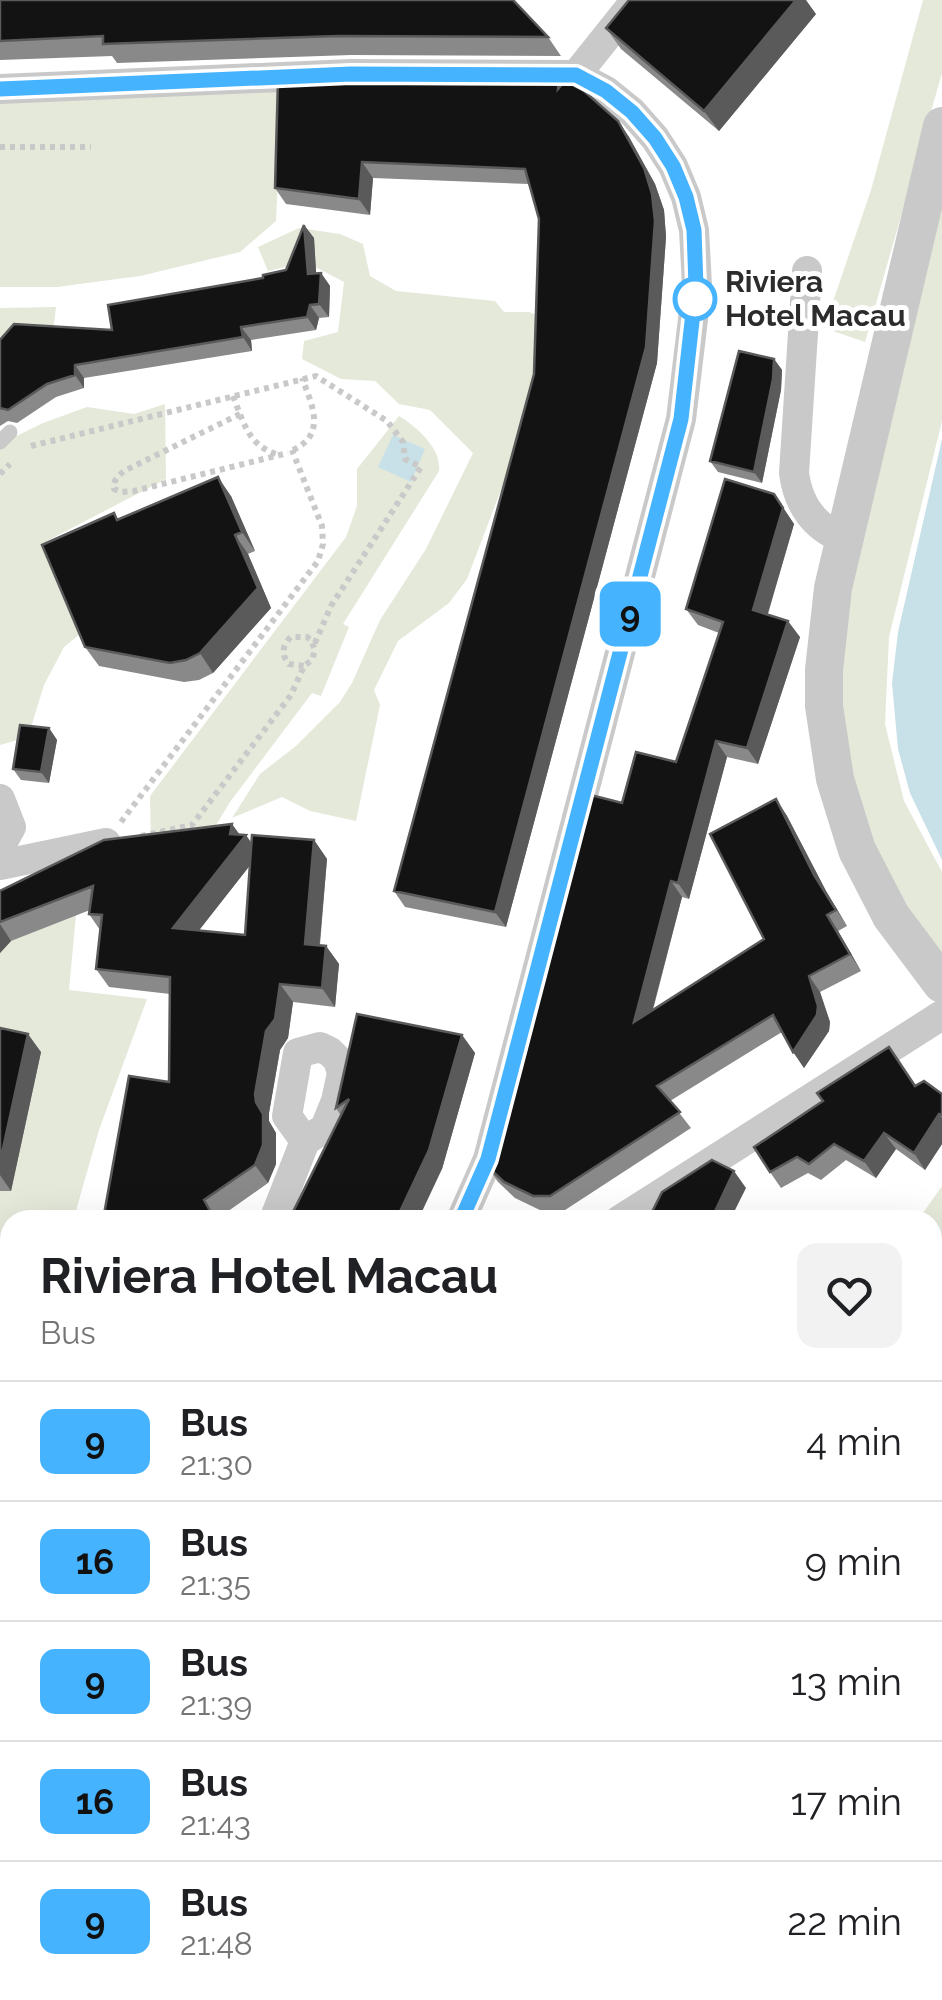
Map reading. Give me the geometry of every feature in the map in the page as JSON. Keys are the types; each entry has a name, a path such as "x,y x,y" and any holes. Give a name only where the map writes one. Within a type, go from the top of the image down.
{"street":[{"path":"576,75 636,0"},
{"path":"0,89 351,74 576,75 606,91 632,112 673,166 686,197 694,230 696,286 681,419 488,1159 465,1210"},
{"path":"942,126 833,588 824,670 824,706 834,779 857,850 891,916 942,984"},
{"path":"807,271 794,472 810,516 828,532 844,539"},
{"path":"0,865 106,843"},
{"path":"636,1210 942,1015"},
{"path":"278,1210 305,1141"}],"path":[{"path":"0,146 91,148"},
{"path":"0,474 30,446 316,376 386,421 403,442 405,460 421,467 331,606 309,664 289,664 284,656 284,645 296,635 307,637 314,645"},
{"path":"240,414 124,471 117,477 114,489 134,491 290,452 306,441 315,419 302,378"},
{"path":"233,396 255,444 276,454 290,452"},
{"path":"106,843 318,560 323,544 322,526 290,452"},
{"path":"106,843 192,825 291,695 304,666"}],"shaded area":[{"path":"923,0 942,0 942,73 865,342 824,328 871,190"},
{"path":"283,74 276,221 240,252 140,276 57,287 0,287 0,84"},
{"path":"942,135 942,421 889,637 885,724 904,801 942,872 942,980 835,777 839,582"},
{"path":"299,228 340,234 363,244 370,276 396,291 495,301 504,312 540,316 536,374 523,432 467,579 449,603 398,641 374,690 380,705 356,821 310,811 282,797 232,818 260,774 296,746 340,702 380,620 426,549 473,453 430,410 399,404 375,381 341,379 302,359 304,341 338,332 344,282 306,262 268,271 258,247"},
{"path":"56,307 53,332 0,352 0,308"},
{"path":"165,404 166,479 47,541 85,630 64,647 44,685 28,737 0,745 0,444 87,407 134,414"},
{"path":"399,416 432,447 439,471 343,624 349,627 321,696 312,693 230,802 210,835 151,848 150,796 346,537 357,506 357,469"},
{"path":"77,903 69,990 147,999 99,1130 77,1210 0,1210 0,937"},
{"path":"942,1186 942,1210 925,1210"}],"water":[{"path":"393,435 425,449 411,482 378,467"},
{"path":"942,439 942,860 910,793 898,749 892,683 898,632"}],"building":[{"path":"0,0 513,0 548,37 338,36 103,44 103,36 0,41"},
{"path":"629,0 796,0 704,111 606,28"},
{"path":"559,78 558,89 565,81 584,91 618,121 644,168 652,194 655,221 646,347 495,912 394,891 534,374 539,219 525,169 362,162 359,199 275,188 278,79"},
{"path":"304,225 308,274 321,273 319,304 310,305 307,317 241,327 243,337 75,365 75,375 47,384 8,410 0,408 0,340 14,324 112,330 108,305 263,278 286,270"},
{"path":"739,351 774,359 754,472 710,461"},
{"path":"218,477 242,532 235,535 258,588 200,653 186,660 170,663 85,647 42,545 114,513 117,520"},
{"path":"725,479 774,494 783,508 753,610 788,621 747,748 716,741 678,883 671,881 634,1022 764,939 710,834 776,799 836,910 827,915 850,954 809,976 817,1015 793,1052 773,1015 657,1086 680,1112 550,1196 533,1196 504,1182 487,1166 495,1148 587,794 622,803 636,752 676,762 723,622 686,609"},
{"path":"20,725 49,728 41,772 13,769"},
{"path":"232,824 230,834 246,835 173,928 245,935 252,835 314,840 305,944 326,946 322,988 280,984 275,1019 266,1031 255,1094 263,1114 263,1145 255,1165 204,1200 210,1210 105,1210 129,1076 169,1082 170,977 96,969 102,915 89,914 93,886 0,922 0,891 104,840"},
{"path":"357,1014 462,1035 429,1150 401,1210 294,1210 349,1099 336,1108"},
{"path":"0,1028 28,1034 0,1162"},
{"path":"889,1047 915,1086 924,1081 942,1094 942,1115 939,1114 914,1153 884,1133 864,1161 834,1144 809,1164 797,1157 770,1172 754,1147 823,1101 817,1093"},
{"path":"712,1160 734,1171 716,1210 653,1210 662,1192"}],"bus line":[{"name":"9","path":"0,89 351,74 576,75 606,91 632,112 673,166 686,197 694,230 696,286 681,419 488,1159 465,1210"}],"place":[{"name":"Riviera Hotel Macau","path":"695,299"}]}
